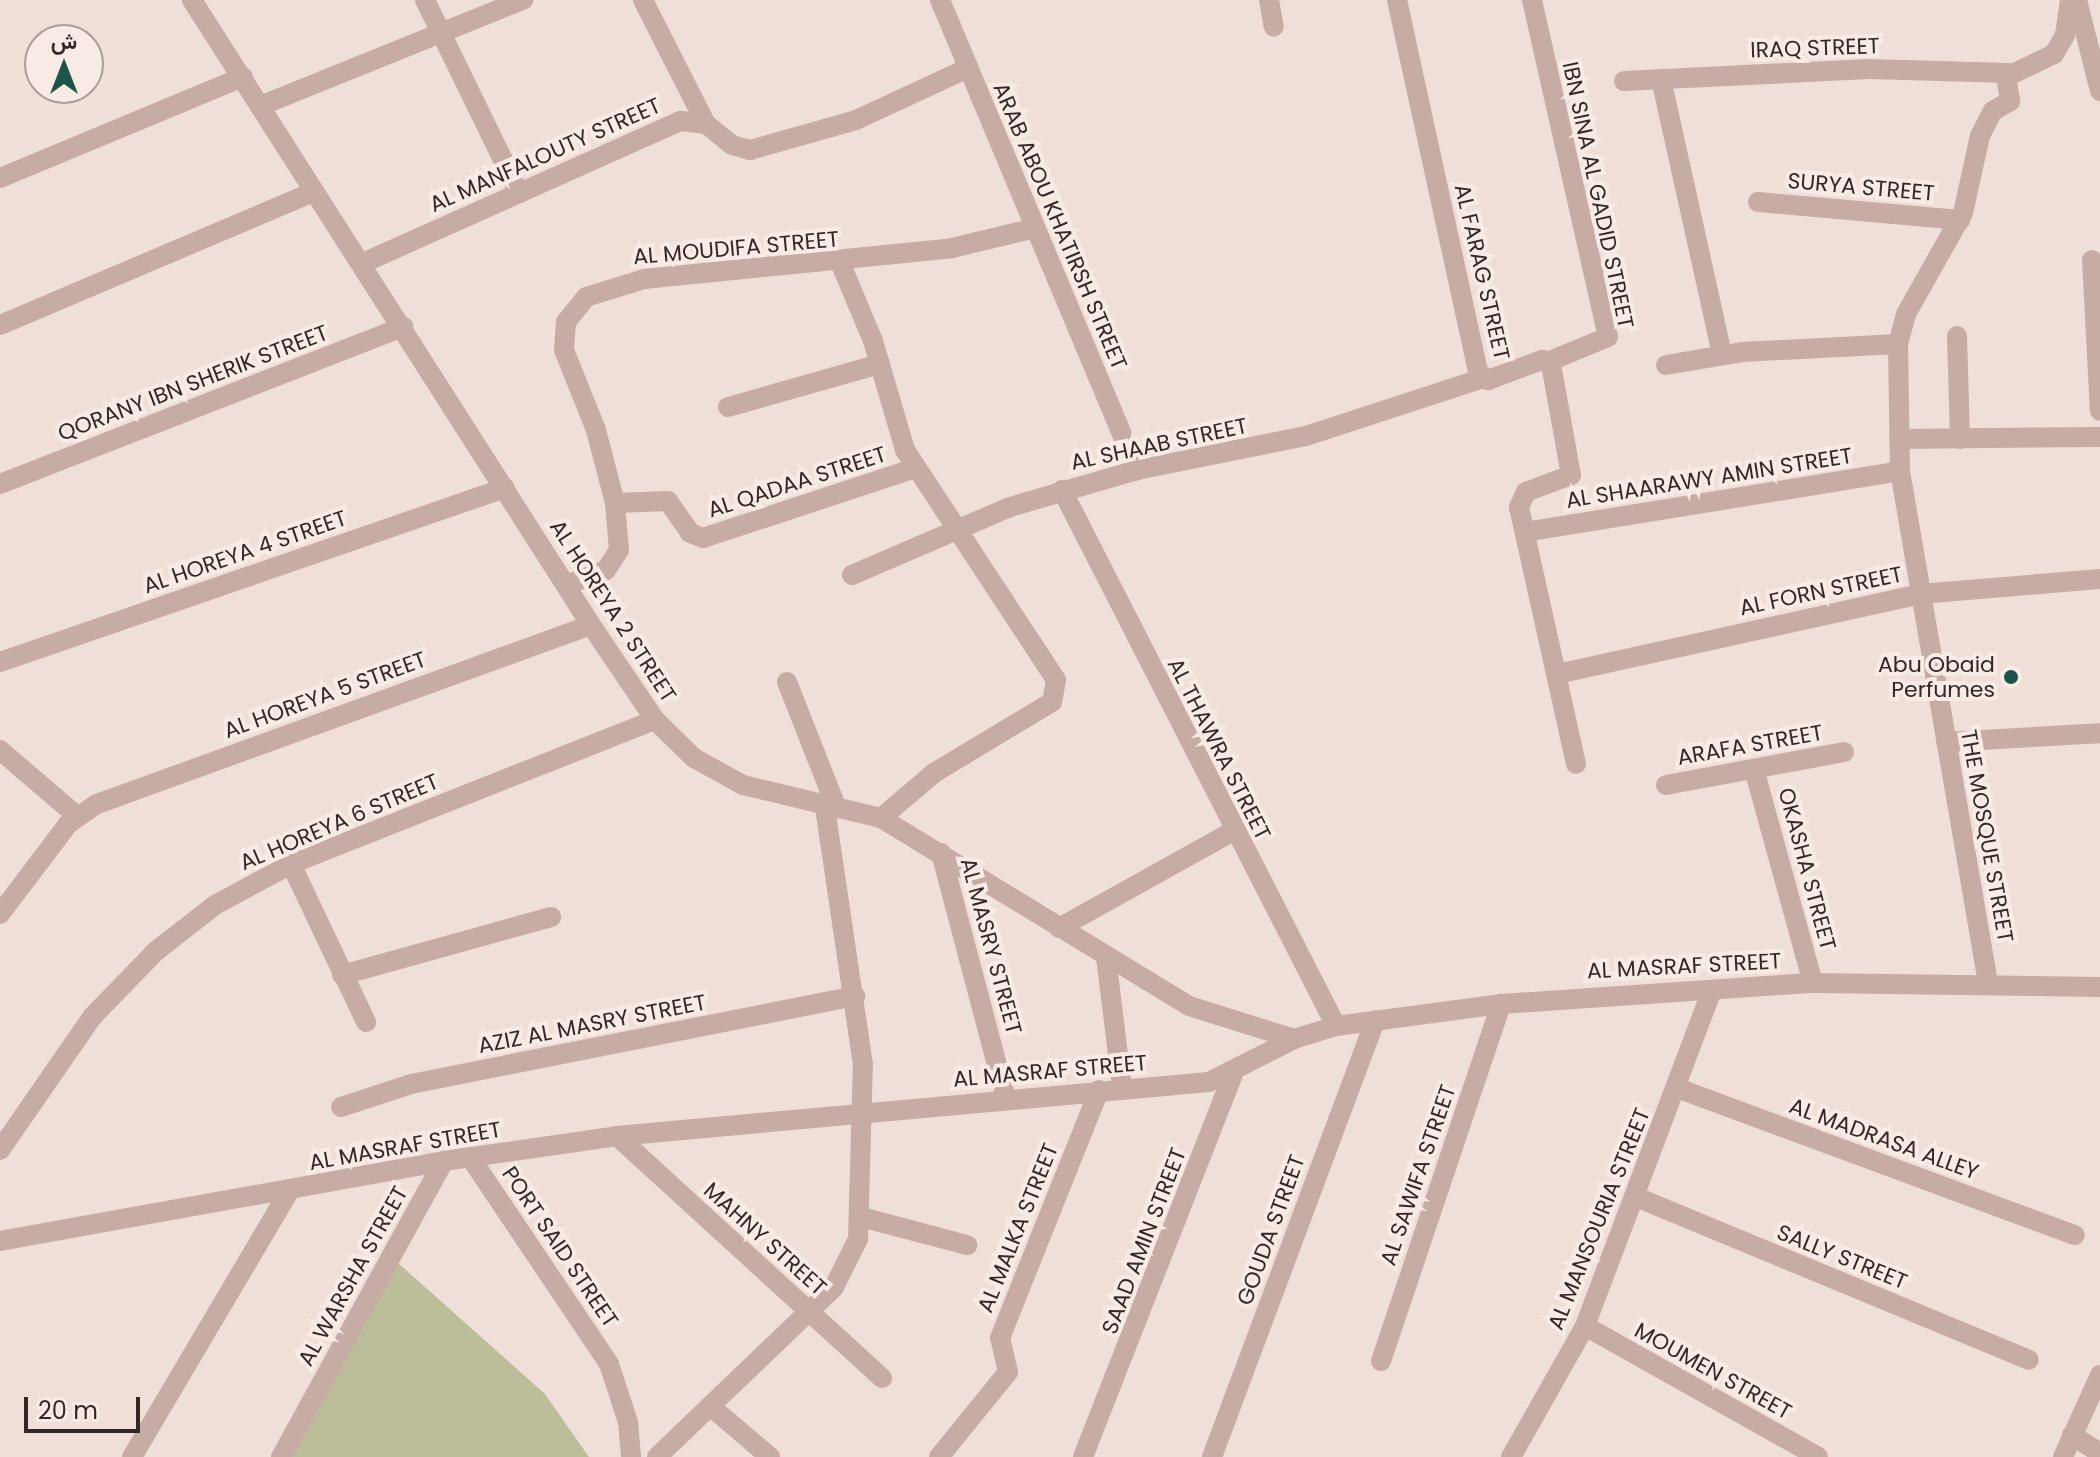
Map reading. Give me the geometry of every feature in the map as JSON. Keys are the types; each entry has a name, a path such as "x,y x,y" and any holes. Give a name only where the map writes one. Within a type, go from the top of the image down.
{"street":[{"name":"AL HOREYA 2 STREET","path":"192,0 363,263 591,625 655,720 716,773 831,808 881,818 1189,1006 1294,1039"},
{"path":"425,0 519,193"},
{"path":"260,106 523,0"},
{"path":"643,0 706,124 732,145 750,150 856,120 968,68"},
{"name":"ARAB ABOU KHATIRSH STREET","path":"940,0 1137,470"},
{"path":"1269,0 1274,27"},
{"name":"AL FARAG STREET","path":"1397,0 1483,378 1550,361"},
{"name":"IBN SINA AL GADID STREET","path":"1532,0 1608,337 1550,361"},
{"path":"2008,73 2054,54 2065,35 2070,0"},
{"path":"2077,0 2100,91"},
{"name":"IRAQ STREET","path":"1624,81 1869,69 2008,73"},
{"name":"THE MOSQUE STREET","path":"1988,983 1900,471 1898,344 1906,314 1960,220 1980,136 1993,111 2010,101 2008,73"},
{"path":"0,178 243,77"},
{"path":"1661,79 1722,354"},
{"name":"AL MANFALOUTY STREET","path":"363,263 681,121 706,124"},
{"path":"0,325 314,192"},
{"name":"SURYA STREET","path":"1758,202 1960,220"},
{"name":"AL MOUDIFA STREET","path":"566,585 612,565 619,550 615,503 564,350 574,308 611,285 644,279 840,262 952,248 1035,228"},
{"path":"2092,260 2100,411"},
{"path":"840,262 880,364 898,432 916,468 958,527 1056,680 1056,696 921,782 881,818"},
{"name":"QORANY IBN SHERIK STREET","path":"0,484 403,327"},
{"path":"1957,336 1960,439"},
{"path":"1666,365 1722,354 1898,344"},
{"path":"1550,361 1571,475 1526,492 1519,507 1576,764"},
{"path":"728,407 880,364"},
{"name":"AL SHAAB STREET","path":"852,575 958,527 1062,490 1137,470 1306,436 1483,378"},
{"path":"1899,439 2100,437"},
{"name":"AL QADAA STREET","path":"615,503 668,501 690,533 703,538 916,468"},
{"name":"AL SHAARAWY AMIN STREET","path":"1525,532 1900,471"},
{"name":"AL HOREYA 4 STREET","path":"0,662 505,488"},
{"name":"AL THAWRA STREET","path":"1062,490 1233,831 1336,1026"},
{"name":"AL FORN STREET","path":"1557,674 1920,594 2100,579"},
{"name":"AL HOREYA 5 STREET","path":"77,816 105,801 591,625"},
{"path":"657,1457 844,1275 861,1217 863,1114 855,996 831,808 787,682"},
{"name":"AL HOREYA 6 STREET","path":"0,1150 82,1030 156,951 215,905 291,864 655,720"},
{"path":"1946,742 2100,733"},
{"path":"0,750 77,816 0,914"},
{"name":"ARAFA STREET","path":"1666,785 1844,752"},
{"name":"OKASHA STREET","path":"1754,769 1813,983"},
{"path":"1059,928 1233,831"},
{"name":"AL MASRY STREET","path":"941,853 1006,1099"},
{"path":"291,864 366,1022"},
{"path":"342,975 551,917"},
{"path":"1106,957 1122,1088"},
{"name":"AL MASRAF STREET","path":"0,1241 289,1192 444,1161 617,1136 1209,1082 1233,1074 1294,1039 1336,1026 1501,1004 1813,983 1988,983 2100,987"},
{"name":"AL MANSOURIA STREET","path":"1511,1457 1585,1326 1712,990"},
{"name":"AZIZ AL MASRY STREET","path":"341,1107 394,1088 855,996"},
{"name":"AL SAWIFA STREET","path":"1381,1361 1501,1004"},
{"name":"GOUDA STREET","path":"1212,1457 1375,1020"},
{"name":"SAAD AMIN STREET","path":"1083,1457 1099,1425 1233,1074"},
{"name":"AL MADRASA ALLEY","path":"1677,1088 2075,1235"},
{"name":"AL MALKA STREET","path":"939,1457 1008,1372 1000,1338 1099,1090"},
{"name":"MAHNY STREET","path":"617,1136 882,1378"},
{"name":"PORT SAID STREET","path":"470,1157 609,1364 628,1422 631,1457"},
{"name":"AL WARSHA STREET","path":"281,1457 444,1161"},
{"path":"132,1457 289,1192"},
{"name":"SALLY STREET","path":"1636,1197 2029,1360"},
{"path":"861,1217 967,1245"},
{"name":"MOUMEN STREET","path":"1585,1326 1818,1457"},
{"path":"2063,1457 2100,1375"},
{"path":"710,1406 770,1457"},
{"path":"2072,1435 2100,1453"}],"green space":[{"path":"398,1263 545,1394 589,1457 280,1457"}],"place":[{"name":"Abu Obaid Perfumes","path":"2011,677"}]}
